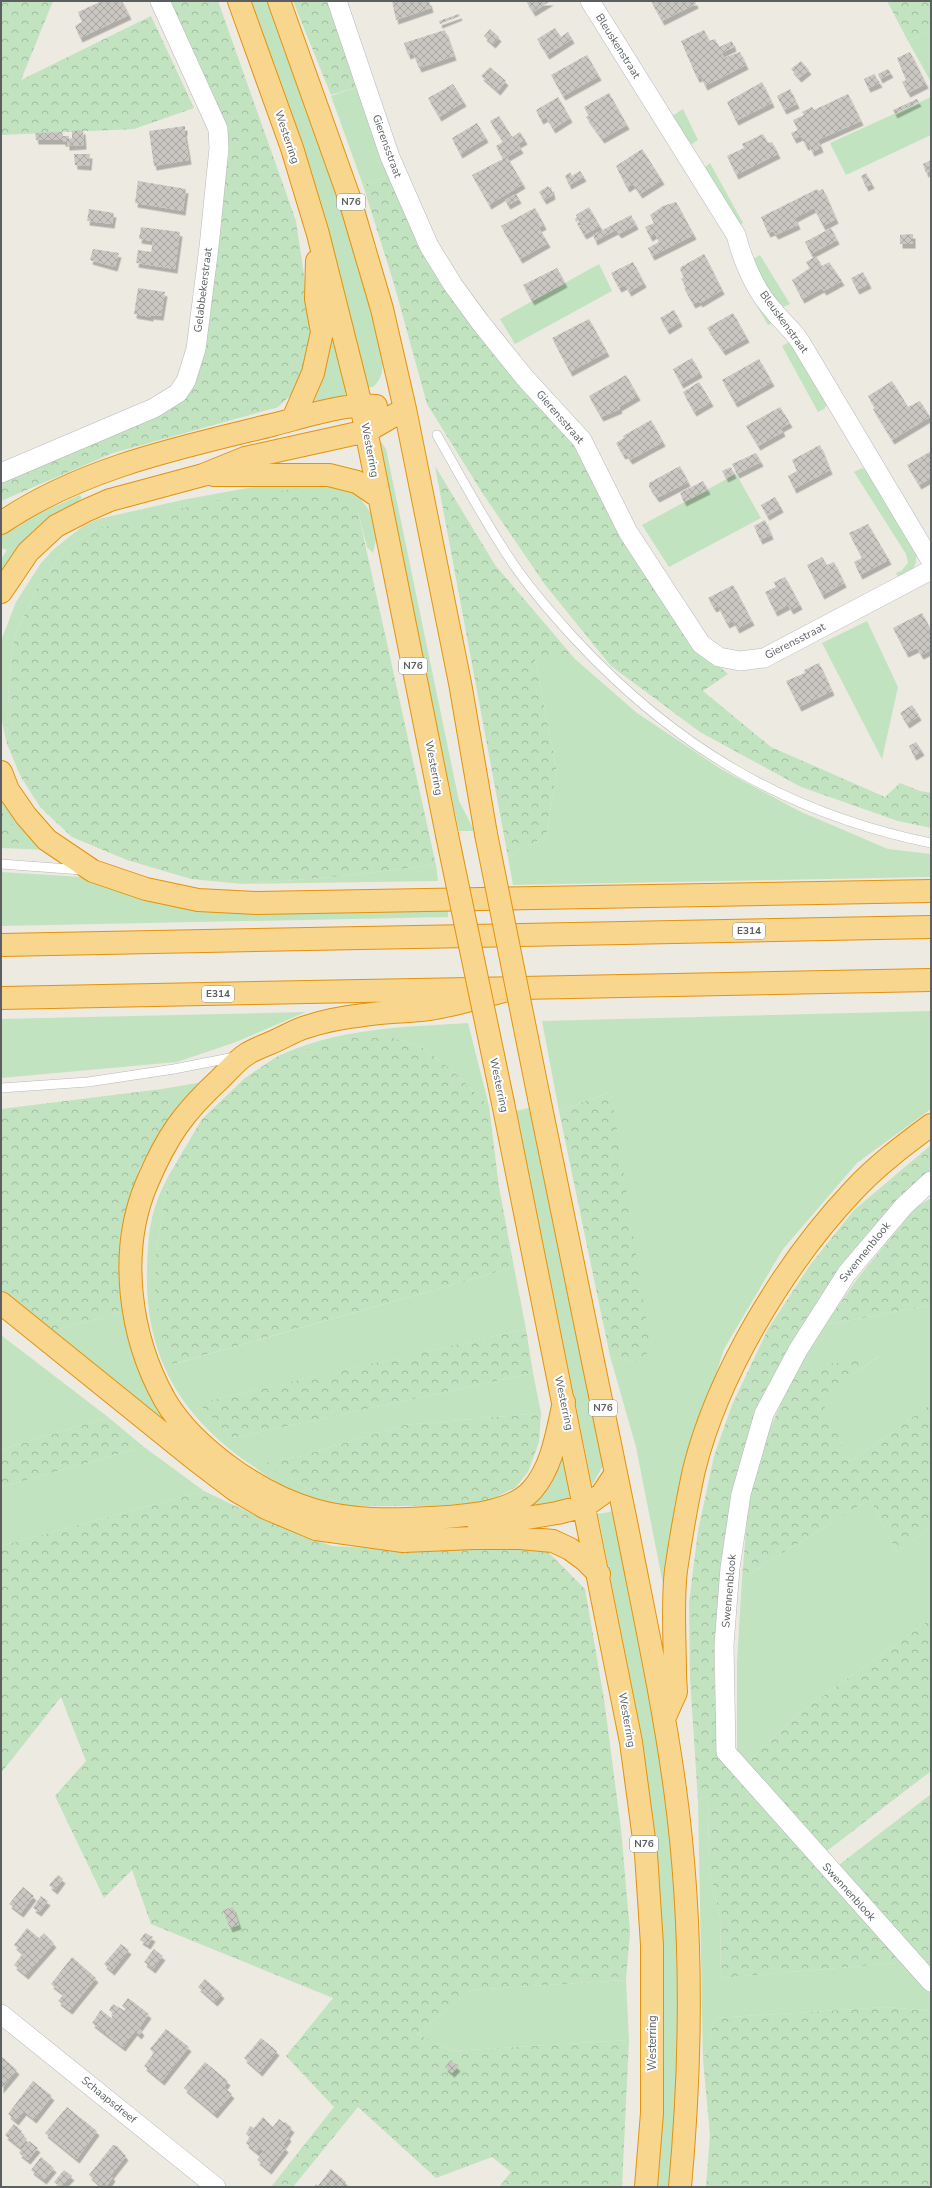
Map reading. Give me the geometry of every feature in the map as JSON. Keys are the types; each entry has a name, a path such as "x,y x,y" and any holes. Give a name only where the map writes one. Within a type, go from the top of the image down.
{"highway":[{"name":"Westerring","path":"239,1 292,148 318,234 362,404 379,497 447,835 599,1574 631,1742 646,1854 652,1945 652,2113 646,2187"},
{"name":"N76","path":"279,1 349,197 382,309 406,409 460,683 486,834 538,1098 616,1473 664,1718 675,1790 683,1866 688,1967 685,2131 680,2187"},
{"path":"293,420 313,373 322,332 316,299 318,234"},
{"path":"1,523 64,486 164,451 362,404 406,409"},
{"path":"1,592 28,552 56,526 110,500 203,476 245,458 367,431 406,409"},
{"path":"203,476 329,475 357,482 379,497"},
{"path":"1,772 8,790 26,816 47,840 93,871 146,889 198,900 257,904 931,891"},
{"name":"E314","path":"1,945 931,927"},
{"name":"E314","path":"1,998 931,980"},
{"path":"515,988 430,1009 363,1015 306,1027 246,1054 195,1102 168,1138 139,1202 133,1233 130,1266 132,1297 145,1358 166,1401 189,1431 214,1456 252,1481 278,1496 313,1510 349,1518 388,1520 463,1516 493,1510 518,1501 532,1490 549,1464 564,1402"},
{"path":"664,1718 676,1692 674,1675 676,1571 694,1470 710,1421 732,1369 771,1297 812,1238 854,1190 906,1144 931,1125"},
{"path":"1,1303 117,1398 235,1490 266,1508 316,1529 403,1541 474,1538 520,1538 553,1541 570,1549 585,1560 599,1574"},
{"path":"380,1537 448,1530 557,1513 585,1506 602,1494 616,1473"}],"street":[{"name":"Gelabbekerstraat","path":"1,473 154,408 178,393 186,381 196,349 209,248 218,148 218,129 160,1"},
{"name":"Gierensstraat","path":"336,1 387,150 429,246 480,322 525,378 582,440 628,532 701,644 719,657 740,661 764,658 931,570"},
{"name":"Bleuskenstraat","path":"590,1 736,235 744,264 772,310 792,330 801,343 931,561"},
{"name":"Swennenblook","path":"931,1181 904,1206 847,1273 798,1350 764,1414 741,1494 730,1568 724,1644 726,1752 931,1982"},
{"name":"Schaapsdreef","path":"1,2014 216,2187"}],"lane":[{"path":"437,435 508,556 545,606 607,674 671,728 735,771 805,805 889,835 931,843"},
{"path":"1,864 93,871"},
{"path":"1,1088 88,1082 174,1069 246,1054"}],"green space":[{"path":"1,1 53,1 21,80 151,16 194,108 134,129 1,135"},
{"path":"169,1 218,1 296,221 312,339 304,370 292,394 278,407 113,453 1,501 1,481 178,402 229,154 223,118"},
{"path":"251,1 267,1 353,241 381,350 383,365 382,370 380,379 373,387 368,387 323,221 292,115"},
{"path":"293,1 328,1 357,87 331,95"},
{"path":"887,1 931,1 931,29 908,41"},
{"path":"931,29 931,82 908,41"},
{"path":"357,87 389,176 363,185 331,96"},
{"path":"931,97 931,135 846,175 830,143"},
{"path":"683,109 698,140 692,144 688,142 672,116"},
{"path":"710,163 743,223 739,225 704,168"},
{"path":"389,176 591,470 691,642 728,674 703,691 771,747 885,797 900,783 920,791 931,793 931,828 898,821 801,787 700,732 611,666 546,586 483,494 427,404 394,284 363,185"},
{"path":"760,255 790,304 779,309 752,260"},
{"path":"599,264 612,291 515,344 500,319"},
{"path":"751,288 773,323 768,325 748,291"},
{"path":"329,335 333,335 346,394 344,397 314,405 310,402"},
{"path":"791,341 828,403 824,409 818,412 782,346"},
{"path":"377,436 386,449 459,801 473,828 473,831 459,831 375,438"},
{"path":"435,466 495,565 575,659 535,659 557,772 546,836 508,857"},
{"path":"862,468 865,469 915,548 916,559 914,568 900,581 896,573 901,571 908,563 906,554 854,472"},
{"path":"736,474 761,518 669,567 642,525"},
{"path":"264,485 334,485 357,494 371,513 377,536 373,553 367,547 358,512 98,528 67,547 38,586 15,635 9,680 7,744 1,717 1,641 16,602 41,563 54,549 83,526 98,519 187,499"},
{"path":"288,490 342,496 358,512 436,865 332,877 243,884 191,879 127,860 72,837 40,807 21,777 7,744 9,680 15,635 38,586 67,547 98,528 218,500"},
{"path":"80,495 82,498 37,532 1,579 1,559 7,550 1,548 1,535 27,519"},
{"path":"867,621 898,687 882,759 822,643"},
{"path":"535,659 575,659 637,713 721,769 799,811 888,849 931,854 931,877 513,885 508,857 546,836 557,772"},
{"path":"1,794 49,850 1,848 1,845 20,845 27,842 1,811"},
{"path":"1,811 28,842 20,845 1,845"},
{"path":"436,865 438,881 243,884 332,877"},
{"path":"1,872 83,877 117,888 448,907 448,917 1,926"},
{"path":"931,1011 931,1109 857,1163 783,1249 724,1349 675,1503 664,1589 636,1447 610,1356 636,1362 611,1092 559,1111 542,1021"},
{"path":"306,1012 236,1042 177,1062 1,1078 1,1019"},
{"path":"468,1023 489,1106 452,1070 420,1046 393,1038 276,1057 299,1047 346,1035 395,1028"},
{"path":"353,1038 393,1038 420,1046 452,1070 489,1106 499,1187 514,1267 173,1364 163,1341 155,1296 156,1252 169,1175 202,1119 245,1078 276,1057"},
{"path":"203,1082 168,1118 169,1104 162,1089"},
{"path":"162,1089 169,1106 168,1118 166,1125 140,1168 134,1185 126,1221 121,1276 122,1312 52,1331 1,1290 1,1109"},
{"path":"611,1092 651,1350 636,1362 610,1356 559,1111"},
{"path":"529,1108 603,1466 592,1485 516,1111"},
{"path":"931,1145 931,1170 886,1214 766,1394 719,1606 714,1663 717,1752 747,1763 795,1716 931,1619 931,1771 823,1854 835,1868 931,1794 931,1960 721,1978 720,1916 708,1866 709,1795 698,1801 690,1678 689,1603 698,1531 714,1456 732,1405 768,1329 810,1265 854,1210"},
{"path":"169,1175 156,1252 174,1364 514,1267 526,1329 199,1403 232,1438 533,1373 541,1413 404,1425 301,1456 265,1463 307,1488 344,1506 302,1496 280,1485 228,1447 206,1428 188,1406 173,1383 161,1358 153,1331 148,1302 147,1257 149,1233 154,1210"},
{"path":"931,1198 931,1305 825,1325 857,1279 915,1208"},
{"path":"931,1305 931,1404 850,1462 819,1397 880,1356 797,1370 825,1325"},
{"path":"122,1312 135,1353 173,1431 52,1331"},
{"path":"526,1329 533,1373 232,1438 198,1403"},
{"path":"1,1335 108,1417 1,1450"},
{"path":"881,1355 820,1397 850,1462 931,1404 931,1527 897,1552 870,1499 742,1578 749,1495 767,1435 796,1370"},
{"path":"541,1413 539,1442 528,1472 516,1487 487,1502 432,1506 344,1506 307,1488 264,1463 301,1456 404,1425"},
{"path":"108,1417 144,1447 1,1487 1,1450"},
{"path":"144,1447 204,1491 1,1546 1,1487"},
{"path":"562,1456 571,1503 511,1515"},
{"path":"204,1491 265,1520 332,1546 412,1550 544,1548 585,1589 604,1699 621,1829 630,1932 626,1980 471,1990 417,2034 452,2051 629,2040 622,2187 499,2187 511,2172 492,2157 436,2178 358,2107 293,2187 271,2187 334,2107 286,2056 333,1998 151,1924 132,1870 104,1898 55,1796 86,1761 61,1697 1,1773 1,1546"},
{"path":"870,1499 897,1552 931,1527 931,1619 795,1716 747,1763 737,1750 737,1662 742,1578"},
{"path":"614,1511 658,1743 666,1798 671,1853 675,1909 677,2020 671,2187 656,2187 662,2081 663,2002 653,1830 640,1729 598,1514"},
{"path":"709,1795 708,1866 720,1916 721,1978 931,1960 931,2011 887,2007 715,2018 703,2060 698,1801"},
{"path":"626,1980 629,2040 452,2051 417,2034 471,1990"},
{"path":"887,2007 931,2011 931,2187 706,2187 710,2135 703,2060 715,2018"}],"building":[{"path":"102,1 122,1 129,15 80,38 75,26 82,22 78,12"},
{"path":"392,1 429,1 431,8 396,20"},
{"path":"526,1 551,1 533,12"},
{"path":"651,1 695,1 696,4 662,21"},
{"path":"459,14 460,16 440,24 439,21"},
{"path":"555,28 561,37 568,32 572,39 547,55 537,39"},
{"path":"490,29 499,37 493,44 484,36"},
{"path":"445,30 454,56 419,68 413,53 408,55 404,43"},
{"path":"704,30 709,41 715,39 719,47 732,41 734,47 722,53 724,58 740,52 746,65 705,86 701,77 697,78 681,41"},
{"path":"910,52 926,84 908,93 902,82 906,80 897,58"},
{"path":"587,55 599,76 563,96 551,75"},
{"path":"801,61 809,70 799,78 791,69"},
{"path":"490,67 506,81 498,91 481,76"},
{"path":"888,69 891,73 880,79 878,74"},
{"path":"874,74 880,83 868,88 864,79"},
{"path":"762,82 772,103 736,121 727,102"},
{"path":"453,84 464,102 439,117 428,98"},
{"path":"790,89 797,104 784,110 777,96"},
{"path":"609,93 627,125 602,139 586,117 589,116 584,107"},
{"path":"848,94 861,121 818,140 821,148 812,152 809,145 806,146 801,136 794,139 791,133 798,130 793,120 804,115 802,112 812,107 814,110"},
{"path":"558,97 570,118 553,129 546,117 541,120 536,110"},
{"path":"917,99 919,102 895,114 893,110"},
{"path":"499,116 512,137 520,132 525,140 518,144 521,149 507,157 523,184 489,205 472,175 503,159 496,146 503,142 490,121"},
{"path":"477,123 486,138 460,154 452,138"},
{"path":"185,126 184,131 189,160 154,166 149,131"},
{"path":"83,130 84,145 67,146 67,142 63,142 63,140 36,140 35,133 62,132 63,136 69,136 69,139 72,138 72,131"},
{"path":"763,134 768,143 772,142 778,154 736,175 727,156 744,148 742,144"},
{"path":"642,149 662,180 640,194 633,184 627,188 616,166"},
{"path":"74,154 90,154 89,166 75,165"},
{"path":"931,160 931,171 926,173 923,164"},
{"path":"580,171 584,177 569,185 565,176 570,172 572,176"},
{"path":"866,173 872,184 866,187 861,176"},
{"path":"138,181 186,189 183,211 135,203"},
{"path":"548,186 549,188 551,187 553,195 544,200 539,192"},
{"path":"817,189 818,191 823,189 836,219 823,226 814,208 795,218 798,225 776,235 773,231 768,233 761,217"},
{"path":"516,194 519,199 508,205 505,200"},
{"path":"676,202 694,235 652,256 648,248 659,242 655,234 650,237 645,227 654,223 650,215 663,206"},
{"path":"589,207 594,216 581,224 579,220 576,222 576,215"},
{"path":"535,208 544,225 539,228 548,243 520,259 501,226"},
{"path":"89,209 114,213 112,224 87,221"},
{"path":"631,215 636,225 619,234 616,230 595,241 593,235"},
{"path":"595,218 600,226 584,235 579,227"},
{"path":"141,227 180,232 175,269 136,263 138,250 151,252 153,241 139,239"},
{"path":"831,228 837,240 811,254 805,242"},
{"path":"913,234 913,244 900,244 900,235"},
{"path":"93,249 119,253 115,267 90,260"},
{"path":"704,254 722,290 700,303 699,301 693,304 684,288 686,287 681,279 684,277 680,270 681,267"},
{"path":"816,256 822,266 829,262 842,281 824,291 822,288 802,299 792,280 810,268 806,262"},
{"path":"633,262 644,283 629,292 625,285 619,288 611,273"},
{"path":"557,268 565,283 532,301 523,285"},
{"path":"863,272 869,284 857,290 851,278"},
{"path":"138,288 165,292 161,316 151,315 151,317 134,314"},
{"path":"674,310 680,322 667,330 660,318"},
{"path":"733,313 747,338 723,351 707,328"},
{"path":"589,319 607,352 570,372 552,338"},
{"path":"692,358 700,373 681,384 673,369"},
{"path":"759,359 772,382 735,403 722,380"},
{"path":"626,375 638,396 619,407 620,409 601,417 589,396"},
{"path":"892,381 908,407 920,401 930,417 892,440 873,409 875,408 868,396"},
{"path":"699,382 711,402 694,412 683,392"},
{"path":"780,407 790,423 781,428 783,432 758,446 746,426"},
{"path":"651,420 663,442 630,460 626,454 623,455 616,443 624,438 623,436"},
{"path":"820,445 830,470 794,489 788,476 797,471 792,460"},
{"path":"931,451 931,478 919,485 907,465"},
{"path":"756,453 761,462 737,474 732,464"},
{"path":"680,466 688,482 657,498 649,487 649,483"},
{"path":"731,467 734,474 726,478 722,471"},
{"path":"703,481 708,490 684,502 680,493"},
{"path":"775,497 781,508 767,516 761,505"},
{"path":"765,520 771,535 760,540 754,526"},
{"path":"868,524 889,560 860,575 854,562 862,558 849,533"},
{"path":"822,557 827,565 834,562 844,583 822,595 807,565"},
{"path":"785,577 800,605 791,610 788,605 775,612 765,592 776,587 774,582"},
{"path":"733,585 752,621 737,629 733,621 727,624 718,606 714,608 708,598"},
{"path":"922,613 931,630 931,650 921,655 917,648 906,653 893,628"},
{"path":"819,663 832,691 799,707 786,681 805,673 804,670"},
{"path":"912,705 919,716 907,724 900,713"},
{"path":"916,742 922,751 914,756 909,746"},
{"path":"58,1875 63,1879 55,1890 49,1885"},
{"path":"23,1887 34,1896 21,1913 9,1904"},
{"path":"41,1896 48,1901 39,1912 33,1908"},
{"path":"233,1907 239,1925 230,1928 223,1910"},
{"path":"27,1928 39,1938 44,1933 54,1943 26,1975 14,1965 23,1953 14,1945"},
{"path":"145,1933 153,1937 148,1945 140,1940"},
{"path":"121,1944 129,1950 112,1971 104,1964"},
{"path":"154,1949 163,1956 153,1969 144,1962"},
{"path":"72,1957 96,1978 70,2010 58,2001 64,1994 51,1984"},
{"path":"205,1979 222,1994 215,2002 198,1987"},
{"path":"128,1998 149,2014 139,2028 142,2031 139,2035 135,2031 123,2047 92,2023 101,2010 111,2018 114,2014 109,2010 113,2004 127,2012 128,2011 122,2006"},
{"path":"166,2029 189,2047 162,2081 144,2066 154,2053 150,2049"},
{"path":"261,2038 277,2051 260,2072 244,2058"},
{"path":"1,2056 17,2070 1,2089"},
{"path":"451,2060 458,2067 452,2073 445,2067"},
{"path":"205,2062 228,2081 224,2087 232,2094 215,2114 184,2088"},
{"path":"33,2081 52,2096 34,2119 24,2111 16,2121 8,2114"},
{"path":"67,2107 97,2131 77,2159 45,2133"},
{"path":"263,2117 273,2127 279,2119 292,2128 287,2135 289,2137 283,2145 286,2148 269,2170 257,2160 264,2151 260,2148 257,2152 246,2143 250,2137 246,2134 250,2126 254,2128"},
{"path":"14,2124 22,2131 20,2133 27,2139 20,2147 5,2135"},
{"path":"29,2141 38,2148 28,2160 19,2153"},
{"path":"113,2145 117,2146 126,2156 111,2175 113,2177 106,2187 102,2187 89,2175"},
{"path":"41,2157 54,2168 44,2180 31,2170"},
{"path":"331,2169 346,2182 342,2187 314,2187 316,2184 318,2186"},
{"path":"64,2170 72,2176 61,2187 54,2182"}]}
